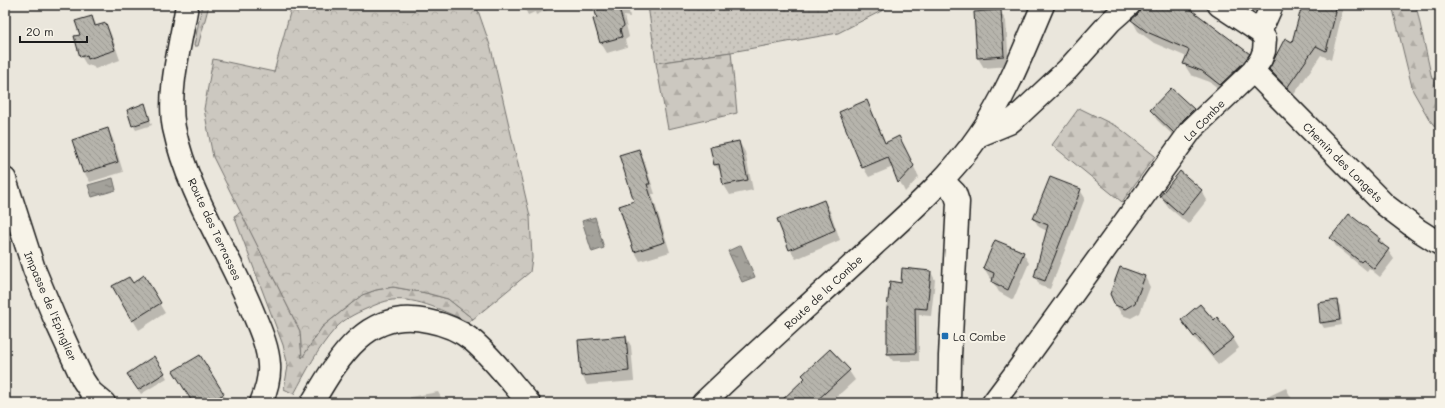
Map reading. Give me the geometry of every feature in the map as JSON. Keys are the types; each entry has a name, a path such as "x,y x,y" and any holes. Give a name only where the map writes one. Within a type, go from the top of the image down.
{"street":[{"name":"Route des Terrasses","path":"187,5 174,79 172,100 174,127 180,151 192,185 247,298 267,352 269,373 265,394 261,403"},
{"name":"Route de la Combe","path":"703,403 739,368 901,221 942,180 970,149 980,135 1011,80 1043,5"},
{"path":"980,135 1008,123 1020,114 1068,69 1111,21 1129,5"},
{"path":"1219,5 1260,32 1272,5"},
{"name":"La Combe","path":"993,403 1192,129 1253,71 1261,59 1264,51 1265,39 1260,32"},
{"name":"Chemin des Longets","path":"1253,71 1385,205 1418,230 1440,244"},
{"name":"Impasse de l'Epinglier","path":"5,179 34,270 54,317 82,380 90,392 104,403"},
{"path":"942,180 955,193 958,202 949,403"},
{"path":"312,403 338,360 349,347 370,330 393,320 405,319 421,319 434,322 460,332 472,340 529,403"}],"green space":[{"path":"202,5 209,5 198,46 194,46"},
{"path":"292,5 476,5 491,48 530,216 532,258 530,272 473,319 448,299 393,287 376,290 362,295 322,327 302,358 300,331 213,157 204,109 213,59 274,72"},
{"path":"648,5 893,5 838,33 731,52 656,63"},
{"path":"1392,5 1416,5 1432,79 1440,76 1440,133 1429,119 1413,91"},
{"path":"731,52 737,113 668,129 656,63"},
{"path":"1079,108 1118,127 1155,156 1122,202 1052,145"},
{"path":"241,212 300,331 302,357 322,327 362,295 376,290 393,287 448,299 473,319 468,322 431,306 412,301 392,300 375,305 357,313 335,329 318,352 294,394 284,389 288,366 283,345 234,216"}],"water":[{"path":"113,178 116,190 92,197 88,185"},
{"path":"595,217 604,248 592,252 582,221"},
{"path":"741,245 755,277 742,282 728,251"}],"building":[{"path":"593,5 618,5 624,26 620,29 622,37 600,43 593,19 597,18"},
{"path":"1141,5 1185,5 1250,54 1243,63 1220,85 1202,71 1183,64 1189,50 1147,32 1131,20 1138,14 1141,9"},
{"path":"1302,5 1337,5 1326,51 1316,46 1287,88 1269,69 1285,38 1292,42"},
{"path":"1001,10 1004,56 977,58 974,12"},
{"path":"92,16 95,26 106,23 115,50 88,59 87,55 80,57 74,36 80,35 75,21"},
{"path":"1171,88 1194,109 1183,120 1174,133 1150,110"},
{"path":"867,100 885,143 899,136 914,166 898,183 888,157 862,168 839,112"},
{"path":"145,103 150,120 132,126 127,110"},
{"path":"108,128 118,162 83,173 72,140"},
{"path":"739,141 748,180 723,185 719,164 714,165 710,147"},
{"path":"639,149 650,184 647,184 665,242 634,252 619,206 634,201 619,155"},
{"path":"1180,171 1202,190 1182,215 1160,196"},
{"path":"1050,177 1081,189 1045,281 1034,277 1048,225 1033,219"},
{"path":"824,200 835,230 789,250 777,219"},
{"path":"1349,214 1380,238 1378,241 1389,249 1374,269 1363,260 1361,262 1330,238"},
{"path":"995,240 1024,252 1008,290 992,282 994,273 983,268"},
{"path":"1120,267 1145,276 1135,303 1125,309 1115,305 1110,294"},
{"path":"902,268 931,271 927,309 915,308 916,353 887,354 887,309 890,281 901,283"},
{"path":"144,275 161,303 132,321 112,286 129,277 133,283"},
{"path":"1337,300 1340,320 1320,323 1318,303"},
{"path":"1200,304 1214,320 1217,317 1234,338 1212,355 1196,335 1194,337 1181,320"},
{"path":"626,336 629,371 581,376 578,340"},
{"path":"830,349 850,370 814,403 779,403 805,378 802,375"},
{"path":"200,355 224,394 208,403 193,403 173,371"},
{"path":"154,356 165,373 138,390 127,374"}],"place":[{"name":"La Combe","path":"945,336"}]}
